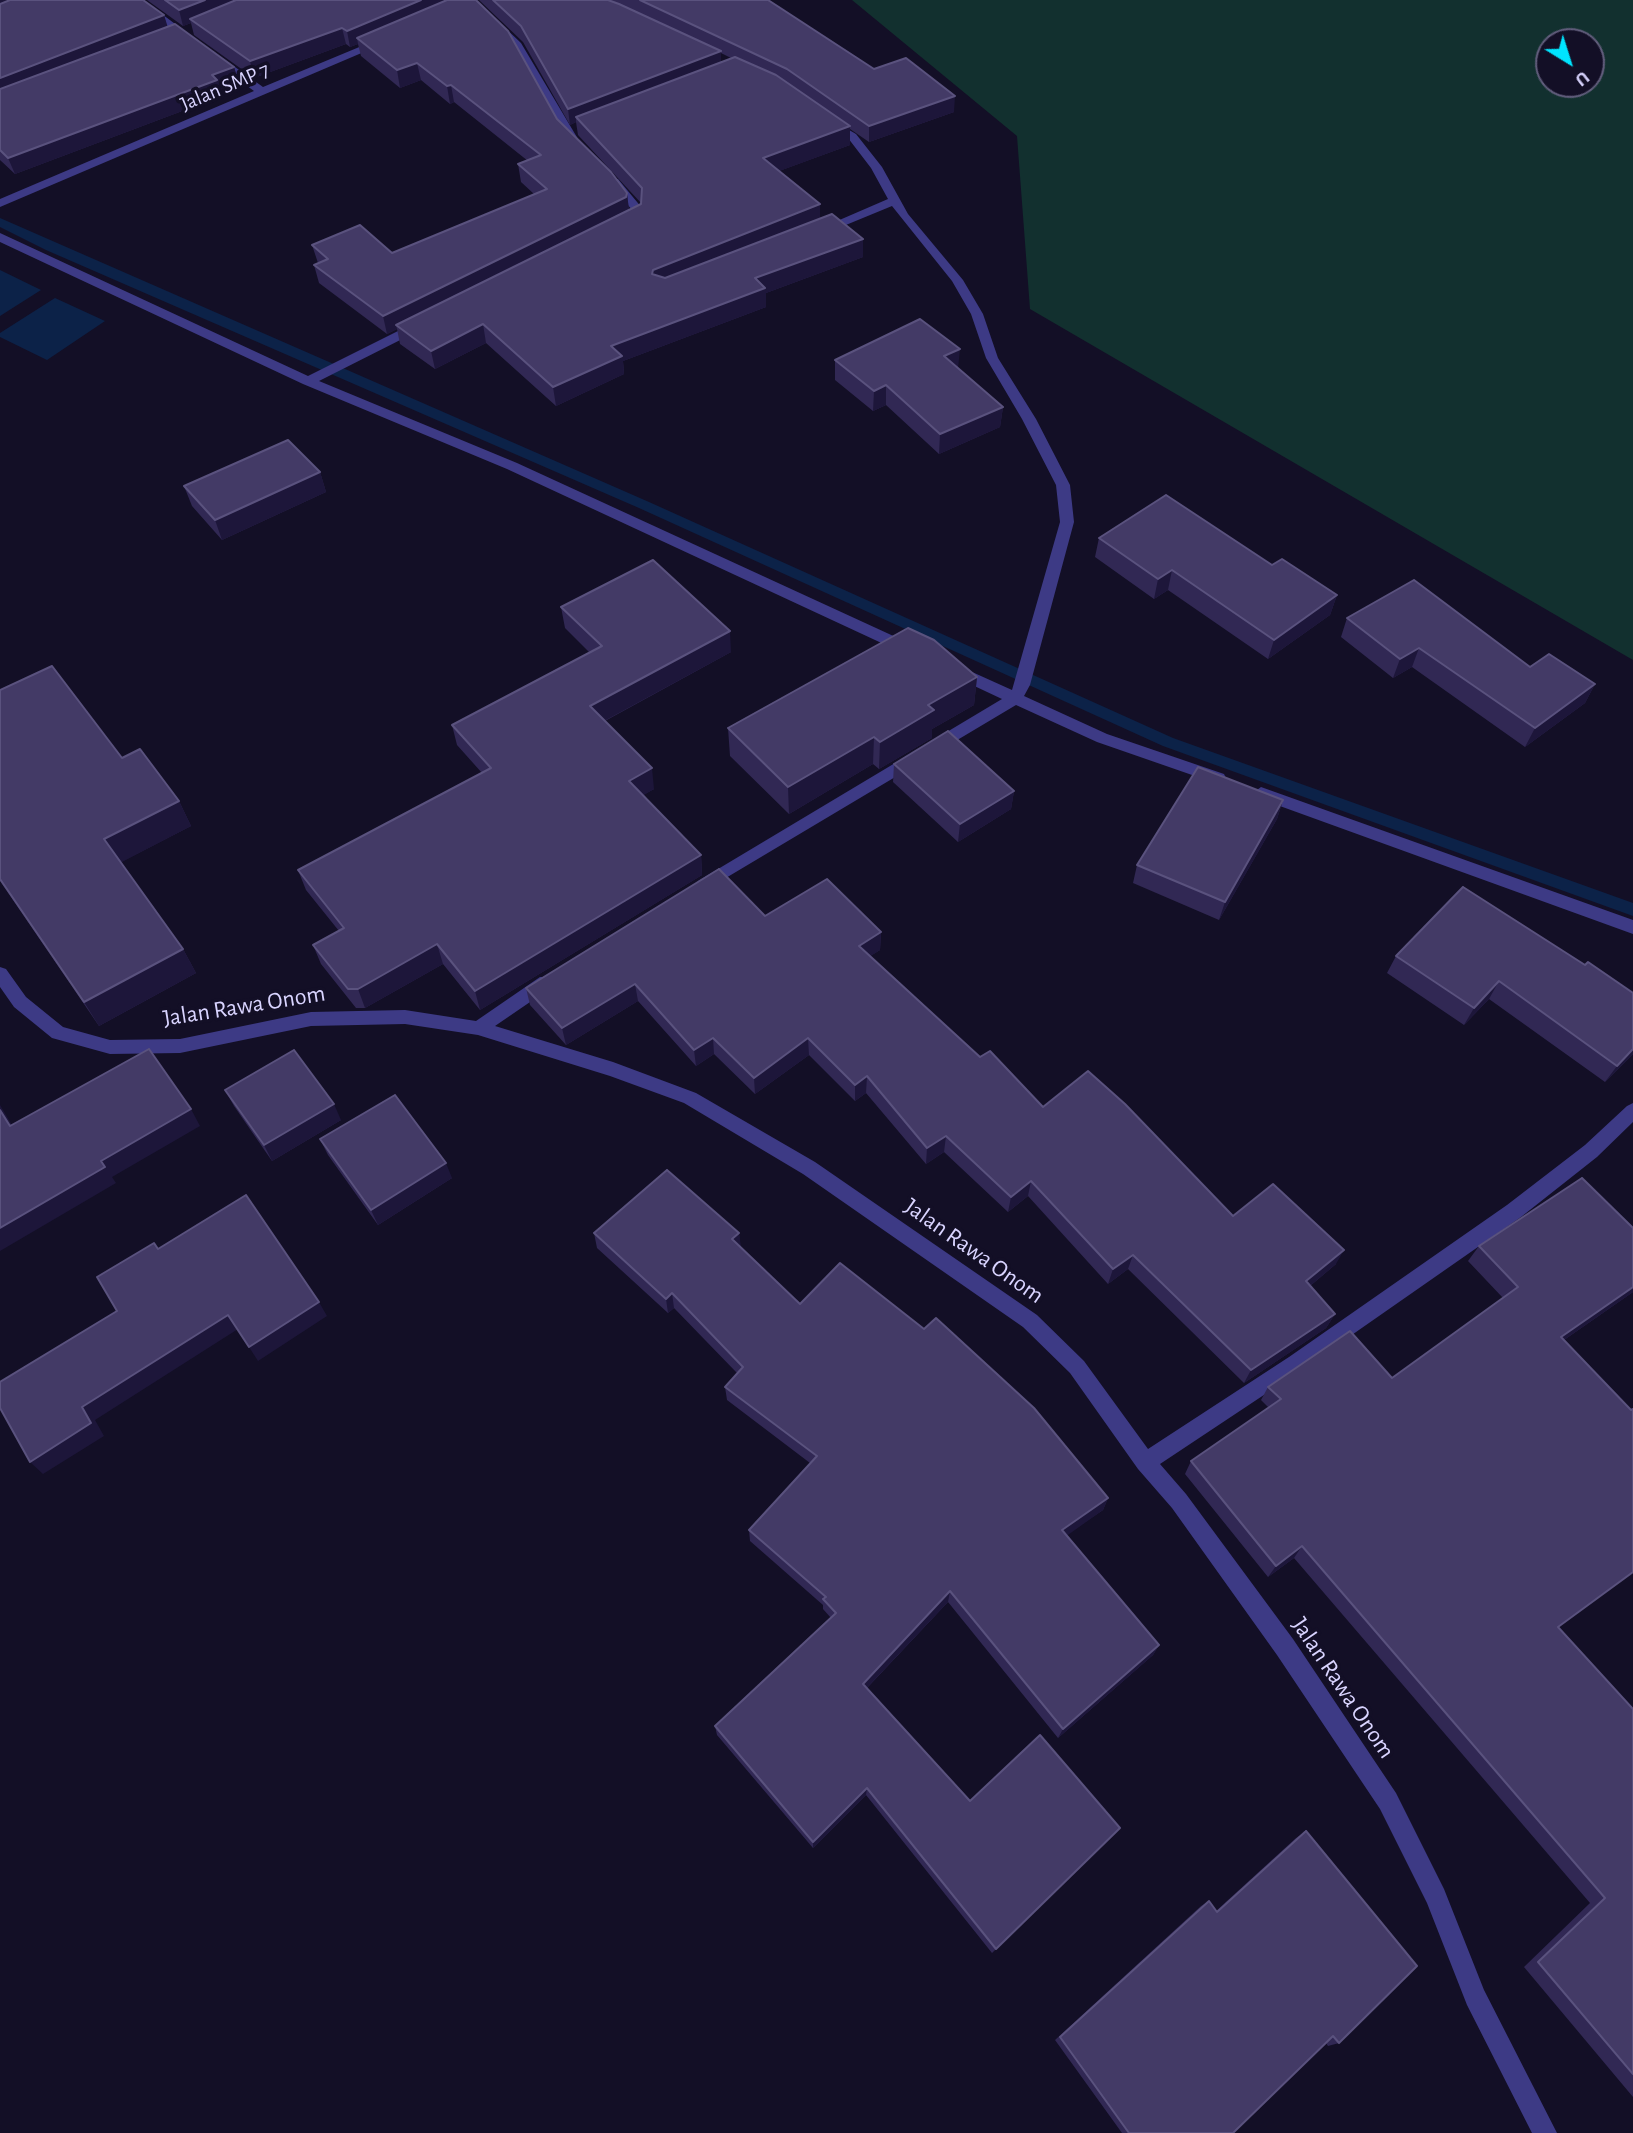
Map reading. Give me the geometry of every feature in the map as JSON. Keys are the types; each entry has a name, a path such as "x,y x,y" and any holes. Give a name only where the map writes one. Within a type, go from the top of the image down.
{"street":[{"path":"136,0 202,47"},
{"path":"470,0 517,45 566,133 584,151"},
{"path":"168,38 194,28"},
{"name":"Jalan SMP 7","path":"0,203 396,35"},
{"path":"212,55 263,92"},
{"path":"687,895 1019,692 1068,522 1063,485 1030,419 992,358 977,314 957,280 903,215 876,167 852,136 822,116"},
{"path":"566,133 579,128"},
{"path":"601,169 638,210 636,219 615,230"},
{"path":"809,236 895,201"},
{"path":"0,237 308,381 512,466 934,660 1019,692 1102,738 1633,927"},
{"path":"308,381 432,319"},
{"path":"478,1028 559,973"},
{"name":"Jalan Rawa Onom","path":"0,974 20,1002 58,1033 110,1047 180,1046 311,1019 405,1017 478,1028 614,1069 690,1098 809,1167 1030,1321 1077,1367 1145,1462 1179,1501 1285,1647 1388,1801 1436,1897 1475,1997 1545,2133"},
{"path":"1145,1462 1296,1363 1514,1211 1591,1151 1633,1111"}],"green space":[{"path":"852,0 1633,0 1633,660 1030,309 1017,136"}],"water":[{"path":"0,270 41,290 0,316"},
{"path":"55,298 105,321 47,360 0,337 0,333"}],"building":[{"path":"10,0 143,0 164,15 0,78 0,4"},
{"path":"165,0 205,0 179,10"},
{"path":"236,0 421,0 347,31 342,28 250,61 190,19"},
{"path":"447,0 476,0 508,31 557,119 611,172 627,193 626,197 383,316 314,265 328,259 312,245 360,225 392,253 547,189 518,164 541,155 451,85 447,86 417,63 397,70 357,38"},
{"path":"493,0 608,0 721,51 568,109 521,26"},
{"path":"640,0 768,0 874,69 906,58 955,96 869,126 787,69"},
{"path":"175,24 234,67 212,75 217,80 8,158 0,150 0,89"},
{"path":"735,57 776,75 850,126 763,158 820,204 653,270 652,274 665,278 832,214 863,239 755,278 765,288 611,346 622,356 553,387 483,324 431,351 396,325 641,204 642,188 576,117"},
{"path":"920,319 960,349 944,356 1003,407 940,434 886,385 874,391 835,360"},
{"path":"288,440 320,472 215,520 184,486"},
{"path":"1166,495 1272,565 1282,559 1337,595 1274,640 1172,570 1158,579 1099,538"},
{"path":"653,560 730,631 590,706 652,768 629,781 701,855 475,991 437,944 358,989 348,989 313,945 344,928 298,870 491,768 452,725 602,646 561,607"},
{"path":"1414,580 1530,667 1549,654 1595,684 1535,728 1419,648 1400,659 1347,618"},
{"path":"908,628 934,640 977,677 928,705 934,710 880,742 874,737 788,787 728,728"},
{"path":"52,666 122,758 140,749 179,801 104,839 183,949 84,1002 0,879 0,690"},
{"path":"948,731 1014,791 960,824 894,764"},
{"path":"1198,767 1283,800 1225,902 1137,865"},
{"path":"719,869 765,916 827,879 881,932 859,946 980,1057 990,1051 1043,1107 1088,1071 1125,1104 1233,1216 1273,1184 1344,1250 1306,1281 1335,1314 1251,1370 1133,1255 1113,1269 1031,1181 1011,1197 946,1136 927,1148 867,1076 855,1085 808,1038 754,1078 713,1038 694,1050 635,984 562,1028 526,988"},
{"path":"1463,887 1585,965 1588,962 1633,993 1633,1049 1617,1066 1499,981 1474,1008 1396,956"},
{"path":"149,1049 191,1109 101,1161 105,1167 0,1228 0,1110 10,1126"},
{"path":"294,1050 334,1104 264,1145 225,1090"},
{"path":"395,1095 446,1163 371,1210 320,1139"},
{"path":"667,1170 739,1233 732,1239 800,1304 840,1263 924,1329 936,1318 1034,1408 1108,1498 1062,1530 1159,1645 1063,1729 950,1591 863,1684 970,1801 1040,1735 1120,1828 996,1949 867,1788 813,1842 715,1726 836,1613 823,1599 826,1597 749,1530 817,1456 725,1387 743,1367 672,1293 666,1299 594,1233"},
{"path":"1582,1178 1633,1228 1633,1287 1561,1337 1631,1410 1633,1409 1633,1572 1558,1627 1633,1709 1633,2074 1538,1962 1605,1898 1302,1546 1276,1566 1191,1461 1281,1399 1268,1387 1350,1331 1392,1378 1518,1287 1479,1246"},
{"path":"246,1195 319,1302 249,1347 228,1315 82,1407 91,1423 30,1462 0,1408 0,1382 117,1311 97,1277 154,1243 158,1249"},
{"path":"1306,1831 1417,1966 1339,2043 1333,2036 1233,2133 1129,2133 1060,2037 1209,1901 1217,1912"}],"waterway":[{"path":"0,222 50,247 644,505 1168,742 1633,910"}]}
